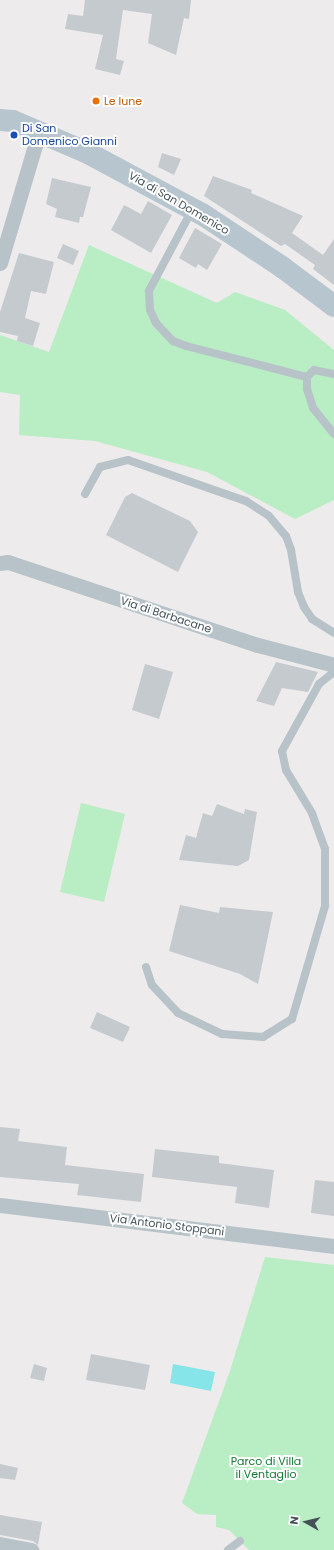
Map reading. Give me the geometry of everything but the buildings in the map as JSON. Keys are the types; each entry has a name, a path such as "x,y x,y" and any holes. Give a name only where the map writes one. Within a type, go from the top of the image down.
{"main road":[{"name":"Via di San Domenico","path":"4,117 88,153 192,209 282,266 334,306"}],"street":[{"path":"0,263 4,237 39,132"},
{"name":"Via di Barbacane","path":"0,563 8,562 258,645 334,665"},
{"name":"Via Antonio Stoppani","path":"0,1205 334,1246"},
{"path":"0,1544 31,1550"}],"lane":[{"path":"192,209 150,291 150,310 156,323 173,341 186,346 307,377"},
{"path":"334,374 314,370 307,377 307,389 313,408 334,434"},
{"path":"85,494 100,467 128,460 246,501 269,516 286,536 291,550 298,592 304,607 312,619 334,633"},
{"path":"146,967 152,985 178,1013 222,1034 263,1037 292,1019 324,906 325,849 312,813 286,770 282,751 318,684 334,672"},
{"path":"228,1550 240,1541"}],"green space":[{"path":"89,245 217,303 235,292 285,310 334,350 334,500 295,519 207,472 95,441 19,435 20,395 0,392 0,335 49,352"},
{"path":"81,803 125,814 104,902 60,892"},
{"name":"Parco di Villa il Ventaglio","path":"265,1257 334,1265 334,1550 249,1550 229,1530 216,1527 216,1515 197,1514 182,1503 230,1371"}],"water":[{"path":"173,1364 215,1372 211,1391 170,1383"}],"place":[{"name":"Le lune","path":"96,101"},
{"name":"Di San Domenico Gianni","path":"14,135"}]}
